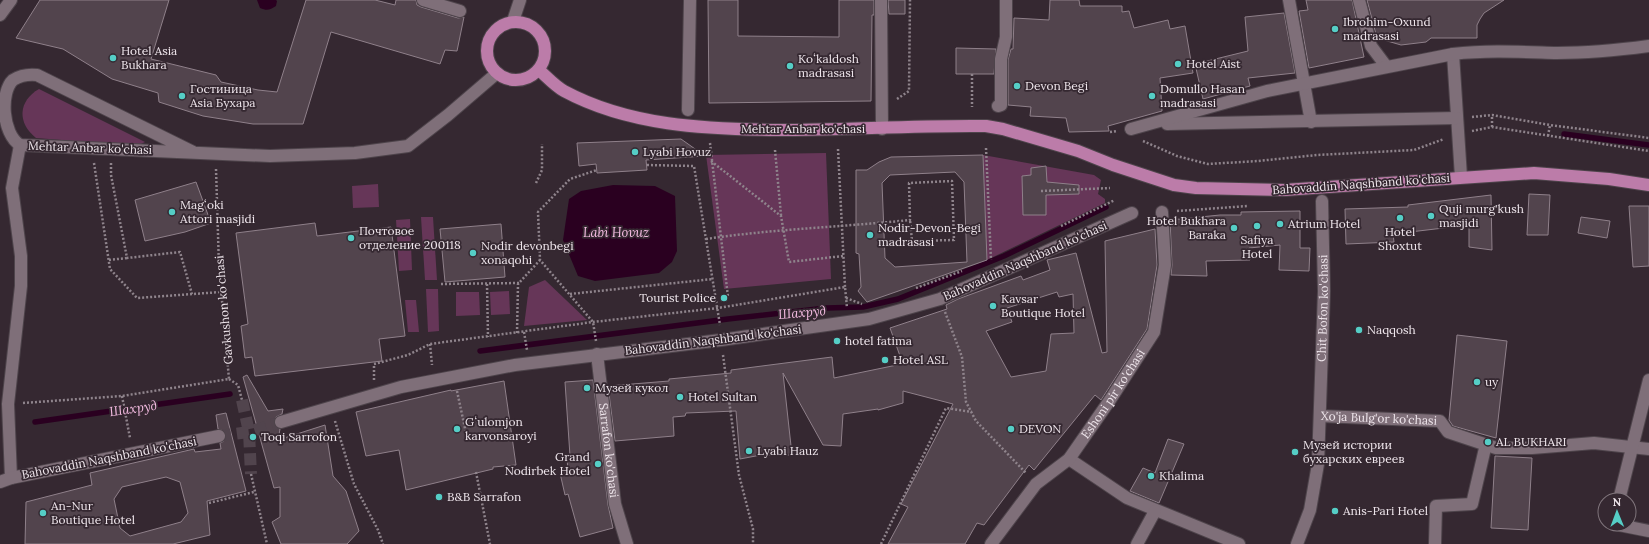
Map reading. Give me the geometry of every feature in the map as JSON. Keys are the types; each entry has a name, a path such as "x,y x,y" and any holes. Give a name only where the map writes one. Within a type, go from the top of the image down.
{"main road":[{"path":"514,21 525,23 535,28 542,37 546,48 544,60 539,70 530,77 518,80 507,79 497,73 490,64 486,53 488,42 493,32 502,24 514,21"},
{"name":"Mehtar Anbar ko'chasi","path":"539,70 563,90 589,102 663,124 742,130 882,129 986,126 1003,129 1078,151"},
{"name":"Bahovaddin Naqshband ko'chasi","path":"1078,151 1174,186 1196,188 1284,190 1534,173 1609,179 1649,185"}],"street":[{"path":"0,15 10,0"},
{"path":"423,0 460,11"},
{"path":"514,21 520,0"},
{"path":"688,110 690,0"},
{"path":"881,0 882,129"},
{"path":"998,106 1001,105 1001,59 1006,37 1006,0"},
{"path":"1289,0 1311,122"},
{"path":"1359,0 1371,46 1386,66"},
{"path":"1131,129 1267,91 1386,66 1453,54 1478,51 1558,53 1616,50 1649,46"},
{"path":"1453,54 1461,177"},
{"name":"Mehtar Anbar ko'chasi","path":"192,152 37,75 25,74 12,80 5,93 2,113 4,125 13,140 20,145 270,156 321,155 355,153 408,146 448,115 497,73"},
{"path":"1150,124 1458,118"},
{"path":"6,480 4,404 21,286 21,256 12,188 20,145"},
{"name":"Chit Bofon ko'chasi","path":"1321,416 1324,291 1322,201"},
{"name":"Eshoni pir ko'chasi","path":"991,544 1036,484 1069,459 1110,400 1154,332 1165,265 1162,212"},
{"name":"Bahovaddin Naqshband ko'chasi","path":"281,422 375,394 514,365 721,335 869,318 940,299 1132,213"},
{"name":"Sarrafon ko'chasi","path":"597,354 616,504 627,544"},
{"path":"1621,492 1649,380"},
{"name":"Xo'ja Bulg'or ko'chasi","path":"1298,544 1312,503 1318,464 1321,416 1440,421 1448,432 1496,448 1532,448 1594,443 1649,449"},
{"name":"Bahovaddin Naqshband ko'chasi","path":"6,480 219,436"},
{"path":"1435,544 1436,506 1472,504 1486,444"},
{"path":"1069,459 1127,498 1239,544"},
{"path":"1137,544 1156,511"},
{"path":"1637,529 1649,531"}],"path":[{"path":"882,108 909,91 910,0"},
{"path":"972,74 972,106"},
{"path":"1458,118 1492,115 1550,125 1649,138"},
{"path":"1492,115 1492,127"},
{"path":"1548,136 1550,125"},
{"path":"1142,141 1177,156 1208,164 1317,155 1414,150 1458,134 1492,127 1649,151"},
{"path":"536,184 542,170 542,144"},
{"path":"710,145 728,297"},
{"path":"986,148 991,260"},
{"path":"92,149 110,269 137,298 221,292"},
{"path":"775,150 781,216 789,262 843,256"},
{"path":"838,150 847,312"},
{"name":"Gavkushon ko'chasi","path":"4,404 122,396 230,379 221,292 215,153"},
{"path":"711,161 781,216"},
{"path":"647,165 694,166 718,308 739,475 753,529 753,544"},
{"path":"596,341 593,322 540,260 538,212 570,179 597,170"},
{"path":"111,175 127,258"},
{"path":"952,181 954,240 912,241 910,220 909,183 952,181"},
{"path":"1041,191 1110,188"},
{"path":"1060,227 1115,200"},
{"path":"706,239 784,229 842,227 910,220"},
{"path":"109,260 180,252 192,294"},
{"path":"984,262 997,257"},
{"path":"517,333 518,283 540,260"},
{"path":"911,290 969,268"},
{"path":"570,294 713,279"},
{"path":"441,284 518,283"},
{"path":"487,284 488,337"},
{"path":"375,394 374,364 408,355 430,344 593,322 718,308 845,288"},
{"path":"846,298 865,304"},
{"path":"940,299 962,357 966,402 976,421 1036,484"},
{"path":"524,332 527,350"},
{"path":"430,344 434,381"},
{"path":"454,377 466,433"},
{"path":"230,379 238,385 242,400"},
{"path":"122,396 133,454"},
{"path":"881,544 946,408 972,412"},
{"path":"336,425 354,484 378,530 382,544"},
{"path":"476,472 490,544"},
{"path":"251,474 267,544"},
{"path":"209,503 254,492"}],"shaded area":[{"path":"39,89 145,142 137,146 36,138 26,126 22,112 27,100"},
{"path":"826,153 831,279 724,289 706,155"},
{"path":"983,155 1094,175 1101,180 1098,194 1105,199 1105,203 987,260"},
{"path":"378,184 379,207 353,208 352,186"},
{"path":"421,217 433,217 437,280 425,280"},
{"path":"410,219 412,270 399,271 396,220"},
{"path":"545,280 587,320 524,326 529,287"},
{"path":"426,289 438,289 439,331 428,332"},
{"path":"509,291 510,314 491,315 490,292"},
{"path":"456,292 479,292 480,315 456,316"},
{"path":"405,300 416,300 419,332 408,332"}],"water":[{"path":"257,0 277,1 276,6 267,10 260,8"},
{"name":"Labi Hovuz","path":"613,185 655,186 675,196 677,251 672,262 659,273 595,281 578,276 563,240 569,199 581,191"}],"building":[{"name":"Hotel Asia Bukhara","path":"40,0 169,0 151,59 216,75 221,82 258,90 277,92 306,0 375,0 395,5 396,0 416,0 417,5 421,7 458,18 464,17 457,51 445,50 440,64 331,32 303,124 253,124 203,116 159,102 158,93 112,79 63,49 16,38"},
{"name":"Koʻkaldosh madrasasi","path":"708,0 738,0 738,36 839,37 839,0 874,0 874,15 872,15 871,101 709,103"},
{"path":"888,0 905,0 905,14 889,14"},
{"path":"1050,0 1079,0 1080,6 1122,6 1122,12 1129,11 1134,28 1168,20 1170,29 1185,26 1193,73 1160,78 1162,111 1108,126 1109,131 1069,132 1066,118 1030,116 1031,107 1008,105 1008,60 1011,49 1013,49 1014,18 1049,20"},
{"name":"Ibrohim-Oxund madrasasi","path":"1306,0 1352,0 1364,57 1309,68 1299,11 1308,10"},
{"path":"1367,0 1504,0 1484,13 1477,25 1477,38 1431,38 1426,42 1401,45 1377,38"},
{"path":"1284,13 1295,73 1248,78 1250,86 1203,99 1195,64 1248,51 1245,17"},
{"path":"956,48 996,49 994,74 956,74"},
{"name":"Lyabi Hovuz","path":"681,139 705,156 646,160 647,170 597,173 596,164 579,166 577,143"},
{"name":"Nodir-Devon-Begi madrasasi","path":"983,155 987,260 867,302 858,291 861,287 859,254 856,253 856,170 867,170 879,162 891,157","holes":["955,172 964,182 967,262 895,267 885,258 882,183 890,175"]},
{"path":"1046,166 1047,182 1079,185 1079,194 1046,195 1046,215 1023,215 1022,176 1031,175 1031,168"},
{"name":"Magʻoki Attori masjidi","path":"196,182 211,223 185,232 145,241 135,200"},
{"path":"1529,194 1550,195 1548,235 1527,235"},
{"path":"1491,195 1492,250 1469,247 1469,225 1393,234 1394,242 1346,244 1345,209 1408,207 1408,205"},
{"path":"1629,206 1649,206 1649,266 1633,267"},
{"path":"1300,211 1300,248 1310,248 1309,271 1279,270 1280,245 1249,248 1250,260 1206,261 1207,276 1171,275 1170,220 1220,215 1241,215 1241,212"},
{"path":"1581,217 1610,221 1607,238 1578,233"},
{"path":"315,223 317,236 391,227 405,336 379,339 382,361 255,376 252,357 245,358 241,326 248,324 236,233"},
{"name":"Nodir devonbegi xonaqohi","path":"501,224 505,277 445,282 440,229"},
{"path":"1155,229 1157,265 1147,329 1101,400 1095,395 1034,470 1029,465 984,525 977,523 965,544 888,544 908,507 901,504 953,404 903,391 903,403 878,410 843,414 841,446 823,445 783,373 792,455 761,455 740,459 736,411 686,413 685,416 673,417 674,436 615,441 608,386 669,381 669,379 731,373 731,370 832,357 834,378 897,365 894,358 900,356 890,328 947,309 946,305 958,299 1021,276 1023,280 1050,270 1047,260 1076,253 1102,353 1107,352 1105,241","holes":["1057,292 1059,297 1073,294 1074,333 1051,334 1046,371 1011,377 986,331 1012,322 1007,308"]},
{"name":"uy","path":"1457,335 1507,341 1496,438 1453,426 1449,420"},
{"path":"247,375 268,411 283,409 282,414 276,417 274,421 276,427 280,429 278,440 325,425 333,476 346,491 359,531 347,544 281,544 272,522 280,517 280,487 274,488 243,377"},
{"path":"593,380 608,505 613,528 580,537 568,494 565,495 560,473 568,473 567,457 570,456 565,382"},
{"path":"504,381 516,465 493,467 493,469 406,490 399,450 366,456 356,412 451,390"},
{"path":"226,413 246,491 207,501 210,535 173,544 25,544 26,502 92,485 90,473 194,449 195,452 221,449 220,443 224,441 226,435 224,431 218,429 216,415","holes":["166,477 180,482 188,513 181,522 130,536 120,528 114,499 122,487"]},
{"path":"1168,439 1184,444 1159,503 1130,491 1143,468 1155,473"},
{"path":"1495,456 1532,458 1528,530 1491,528"}],"waterway":[{"path":"1564,134 1649,145"},
{"name":"Шахруд","path":"480,351 728,319 826,308 863,307 898,299 1004,256 1106,207"},
{"name":"Шахруд","path":"35,422 230,394"}],"tunnel":[{"path":"242,400 249,432 251,474"},
{"path":"219,436 249,432 281,422"}],"place":[{"name":"Ibrohim-Oxund madrasasi","path":"1335,29"},
{"name":"Hotel Asia Bukhara","path":"113,58"},
{"name":"Hotel Aist","path":"1178,64"},
{"name":"Koʻkaldosh madrasasi","path":"790,66"},
{"name":"Devon Begi","path":"1017,86"},
{"name":"Гостиница Asia Бухара","path":"182,96"},
{"name":"Domullo Hasan madrasasi","path":"1152,96"},
{"name":"Lyabi Hovuz","path":"635,152"},
{"name":"Magʻoki Attori masjidi","path":"172,212"},
{"name":"Quji murg'kush masjidi","path":"1431,216"},
{"name":"Hotel Shoxtut","path":"1400,218"},
{"name":"Atrium Hotel","path":"1280,224"},
{"name":"Safiya Hotel","path":"1257,226"},
{"name":"Hotel Bukhara Baraka","path":"1234,228"},
{"name":"Nodir-Devon-Begi madrasasi","path":"870,235"},
{"name":"Почтовое отделение 200118","path":"351,238"},
{"name":"Nodir devonbegi xonaqohi","path":"473,253"},
{"name":"Tourist Police","path":"724,298"},
{"name":"Kavsar Boutique Hotel","path":"993,306"},
{"name":"Naqqosh","path":"1359,330"},
{"name":"hotel fatima","path":"837,341"},
{"name":"Hotel ASL","path":"885,360"},
{"name":"uy","path":"1477,382"},
{"name":"Музей кукол","path":"587,388"},
{"name":"Hotel Sultan","path":"680,397"},
{"name":"Gʻulomjon karvonsaroyi","path":"457,429"},
{"name":"DEVON","path":"1011,429"},
{"name":"Toqi Sarrofon","path":"253,437"},
{"name":"AL BUKHARI","path":"1488,442"},
{"name":"Lyabi Hauz","path":"749,451"},
{"name":"Музей истории бухарских евреев","path":"1295,452"},
{"name":"Grand Nodirbek Hotel","path":"598,464"},
{"name":"Khalima","path":"1151,476"},
{"name":"B&B Sarrafon","path":"439,497"},
{"name":"Anis-Pari Hotel","path":"1335,511"},
{"name":"An-Nur Boutique Hotel","path":"43,513"}]}
